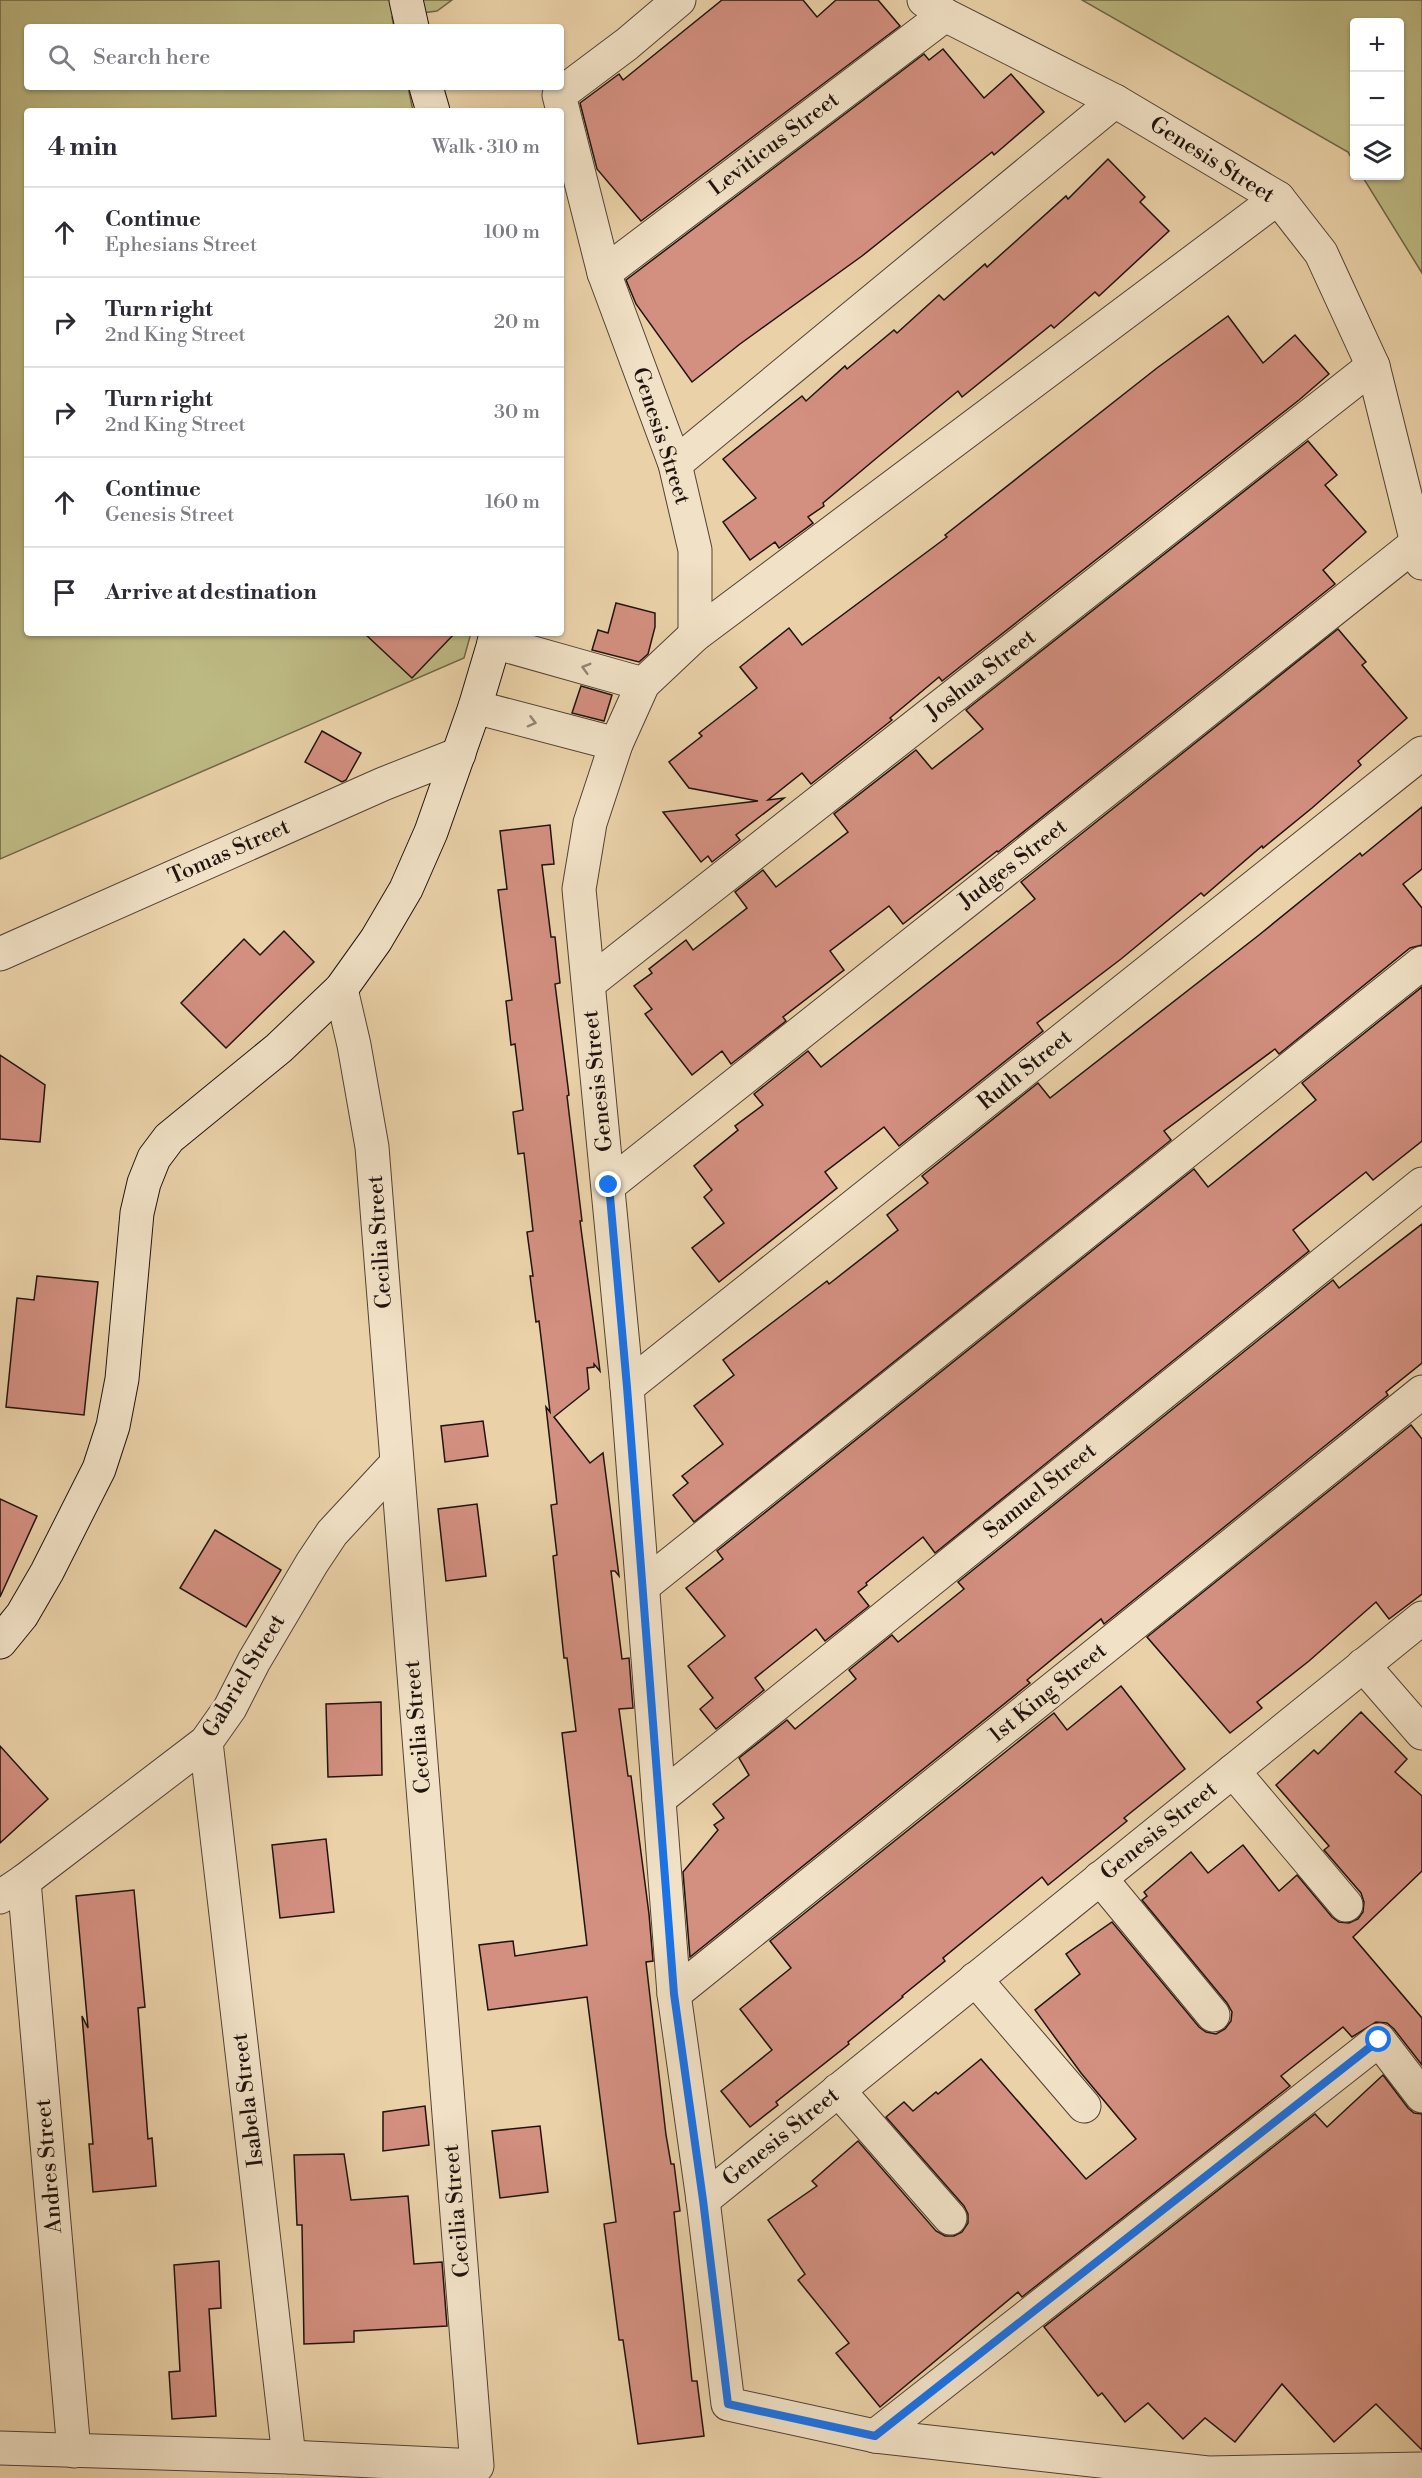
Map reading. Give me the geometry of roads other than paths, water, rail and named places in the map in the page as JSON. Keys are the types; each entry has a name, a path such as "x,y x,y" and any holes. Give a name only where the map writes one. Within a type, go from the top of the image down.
{"street":[{"path":"406,0 411,24"},
{"name":"Genesis Street","path":"562,108 559,95 627,44 679,0"},
{"name":"Genesis Street","path":"934,8 1115,101 1278,198 1321,253 1372,366 1420,554"},
{"name":"Leviticus Street","path":"604,273 934,8"},
{"path":"427,90 432,108"},
{"path":"675,464 1115,101"},
{"name":"Genesis Street","path":"564,115 604,273 675,464 695,550 695,635 643,684 616,744 591,823 579,889 627,1387 674,1994 703,2200"},
{"path":"695,635 1278,198"},
{"name":"Joshua Street","path":"589,983 1372,366"},
{"name":"Judges Street","path":"609,1185 1420,554"},
{"path":"0,1642 22,1615 47,1572 99,1469 113,1426 122,1379 137,1213 144,1183 154,1158 186,1123 279,1048 340,989 376,940 406,889 431,832 475,707 495,637 643,684"},
{"path":"475,707 616,744"},
{"name":"Ruth Street","path":"627,1387 1422,753"},
{"name":"Tomas Street","path":"0,954 382,784 459,754"},
{"path":"643,1586 1422,963"},
{"name":"Cecilia Street","path":"289,2457 477,2466 372,1148 354,1045 340,989"},
{"name":"Samuel Street","path":"659,1799 1422,1184"},
{"name":"1st King Street","path":"674,1994 1422,1392"},
{"name":"Gabriel Street","path":"12,1889 206,1742 230,1708 254,1660 332,1533 396,1464"},
{"name":"Genesis Street","path":"703,2200 1422,1618"},
{"path":"1363,1665 1422,1733"},
{"name":"Isabela Street","path":"206,1742 289,2457"},
{"path":"1233,1771 1346,1905"},
{"path":"1100,1878 1213,2015"},
{"name":"Andres Street","path":"12,1889 74,2451"},
{"path":"975,1979 1084,2106"},
{"path":"875,2436 1379,2040 1422,2096"},
{"path":"838,2091 950,2218"},
{"path":"703,2200 728,2404 875,2436 1208,2473 1422,2469"},
{"path":"0,2448 289,2457"}]}
